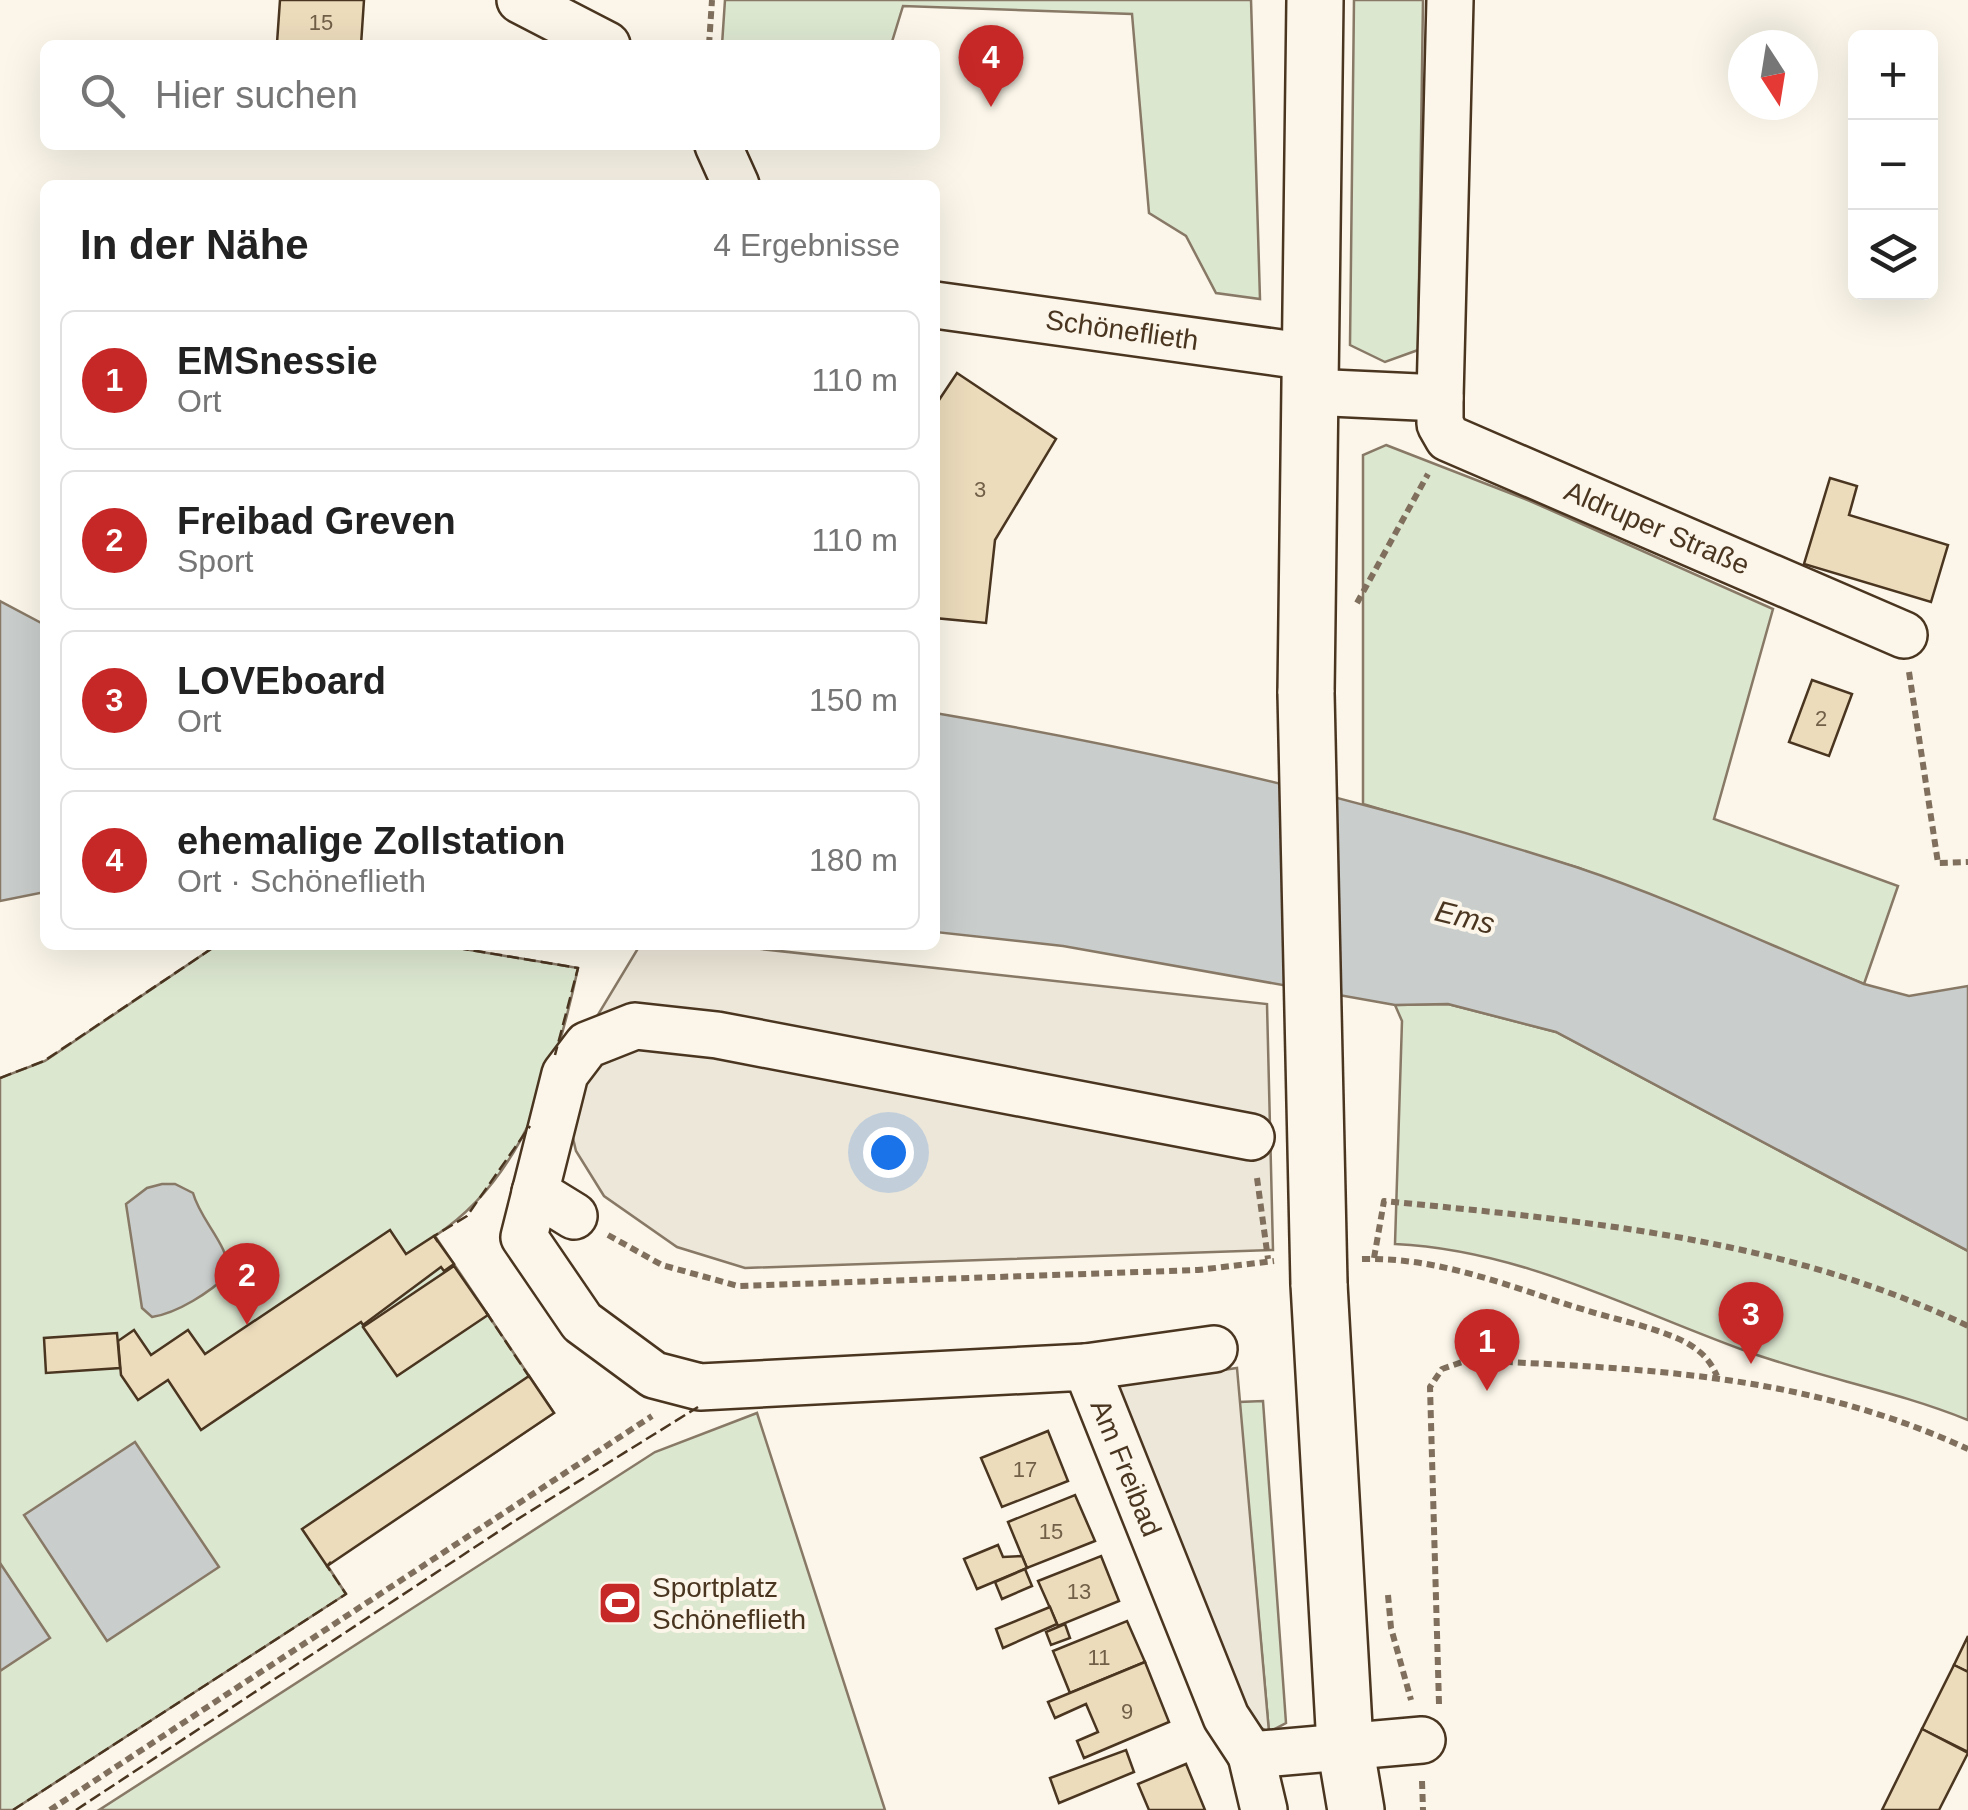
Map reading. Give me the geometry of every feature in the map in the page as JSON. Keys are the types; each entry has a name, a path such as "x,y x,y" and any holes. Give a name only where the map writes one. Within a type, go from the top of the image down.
{"main road":[{"path":"1314,0 1306,692 1321,1268 1346,1745 1356,1810"}],"street":[{"path":"520,0 597,40"},
{"path":"1444,418 1450,0"},
{"path":"720,150 734,180"},
{"name":"Schöneflieth","path":"940,306 1309,374"},
{"name":"Aldruper Straße","path":"1309,374 1444,418 1904,635"},
{"name":"Am Freibad","path":"1252,1137 717,1035 635,1026 587,1045 566,1074 524,1237 582,1322 654,1375 700,1387 1086,1367 1226,1716 1251,1755 1264,1810"},
{"path":"535,1192 574,1216"},
{"path":"1086,1367 1214,1349"},
{"path":"1251,1755 1422,1740"}],"path":[{"path":"710,40 712,0"},
{"path":"1354,614 1444,418"},
{"path":"1904,635 1938,863 1968,862"},
{"path":"1252,1137 1268,1261"},
{"path":"1374,1258 1384,1201 1612,1225 1730,1244 1836,1273 1968,1326"},
{"path":"574,1216 662,1265 738,1286 1198,1270 1268,1261 1321,1268 1374,1258 1464,1270 1672,1338 1709,1358 1717,1376"},
{"path":"1422,1740 1442,1697 1430,1388 1442,1369 1468,1360 1717,1376 1777,1385 1854,1406 1968,1449"},
{"path":"50,1810 612,1440 700,1387"}],"green space":[{"path":"725,0 1251,0 1260,299 1216,293 1186,236 1149,213 1132,14 903,6 893,40 722,40"},
{"path":"1354,0 1423,0 1418,350 1385,362 1350,345"},
{"path":"1386,445 1530,501 1773,609 1714,819 1898,886 1864,984 1579,868 1363,804 1363,455"},
{"path":"210,950 470,950 578,968 547,1081 514,1152 466,1212 435,1236 554,1413 327,1565 346,1594 13,1810 0,1810 0,1078 45,1061"},
{"path":"1448,1004 1556,1032 1968,1251 1968,1420 1757,1355 1535,1271 1490,1258 1395,1244 1402,1021 1395,1005"},
{"path":"1263,1401 1286,1723 1269,1732 1239,1402"},
{"name":"Sportplatz Schöneflieth","path":"757,1413 885,1810 99,1810 655,1452"}],"shaded area":[{"path":"637,950 770,950 1267,1004 1273,1250 745,1268 677,1247 604,1196 576,1151 568,1117 593,1023"},
{"path":"1237,1368 1269,1732 1237,1715 1111,1386"}],"water":[{"path":"0,601 40,622 40,893 0,901"},
{"name":"Ems","path":"940,714 1258,778 1418,819 1576,867 1685,908 1864,984 1909,996 1968,986 1968,1251 1556,1032 1448,1004 1395,1005 1063,946 940,933"},
{"path":"175,1184 193,1193 220,1243 229,1274 193,1301 152,1317 142,1308 126,1204 147,1188"},
{"path":"135,1442 219,1567 107,1641 24,1515"},
{"path":"0,1563 50,1638 0,1671"}],"building":[{"path":"280,0 364,0 361,40 277,40"},
{"path":"957,373 1056,439 995,540 986,623 940,618 940,398"},
{"path":"1830,478 1857,486 1849,515 1948,545 1931,602 1804,564"},
{"path":"1812,680 1852,694 1829,756 1789,742"},
{"path":"390,1230 406,1254 434,1236 454,1264 444,1271 441,1267 363,1325 361,1322 201,1430 168,1380 138,1400 121,1375 118,1341 134,1330 151,1355 188,1330 205,1354"},
{"path":"454,1266 488,1315 397,1376 363,1327"},
{"path":"117,1333 120,1368 46,1373 44,1338"},
{"path":"529,1376 554,1413 327,1566 302,1529"},
{"path":"1048,1431 1068,1481 1002,1507 981,1458"},
{"path":"1075,1495 1095,1541 1027,1568 1008,1522"},
{"path":"998,1545 1003,1557 1022,1556 1027,1568 977,1589 964,1559"},
{"path":"1101,1556 1119,1601 1058,1626 1038,1581"},
{"path":"1025,1569 1032,1586 1002,1599 995,1582"},
{"path":"1050,1607 1057,1624 1003,1648 996,1629"},
{"path":"1127,1621 1145,1662 1070,1693 1053,1651"},
{"path":"1065,1624 1070,1638 1051,1645 1046,1632"},
{"path":"1968,1636 1968,1672 1954,1665"},
{"path":"1145,1662 1169,1722 1084,1758 1077,1741 1098,1732 1086,1704 1055,1718 1048,1702"},
{"path":"1954,1665 1968,1672 1968,1752 1922,1729"},
{"path":"1922,1729 1968,1753 1939,1810 1882,1810"},
{"path":"1126,1750 1134,1772 1059,1803 1050,1778"},
{"path":"1186,1764 1205,1810 1149,1810 1138,1784"}],"fence":[{"path":"0,1078 44,1061 210,950"},
{"path":"470,950 578,968 555,1055"},
{"path":"438,1242 434,1236 467,1216 530,1126"},
{"path":"486,1312 530,1378"},
{"path":"76,1810 513,1522 698,1407"},
{"path":"13,1810 346,1594 327,1566 331,1562"}],"place":[{"name":"ehemalige Zollstation","path":"991,107"},
{"name":"Freibad Greven","path":"247,1325"},
{"name":"LOVEboard","path":"1751,1364"},
{"name":"EMSnessie","path":"1487,1391"},
{"name":"Sportplatz Schöneflieth","path":"620,1603"}]}
